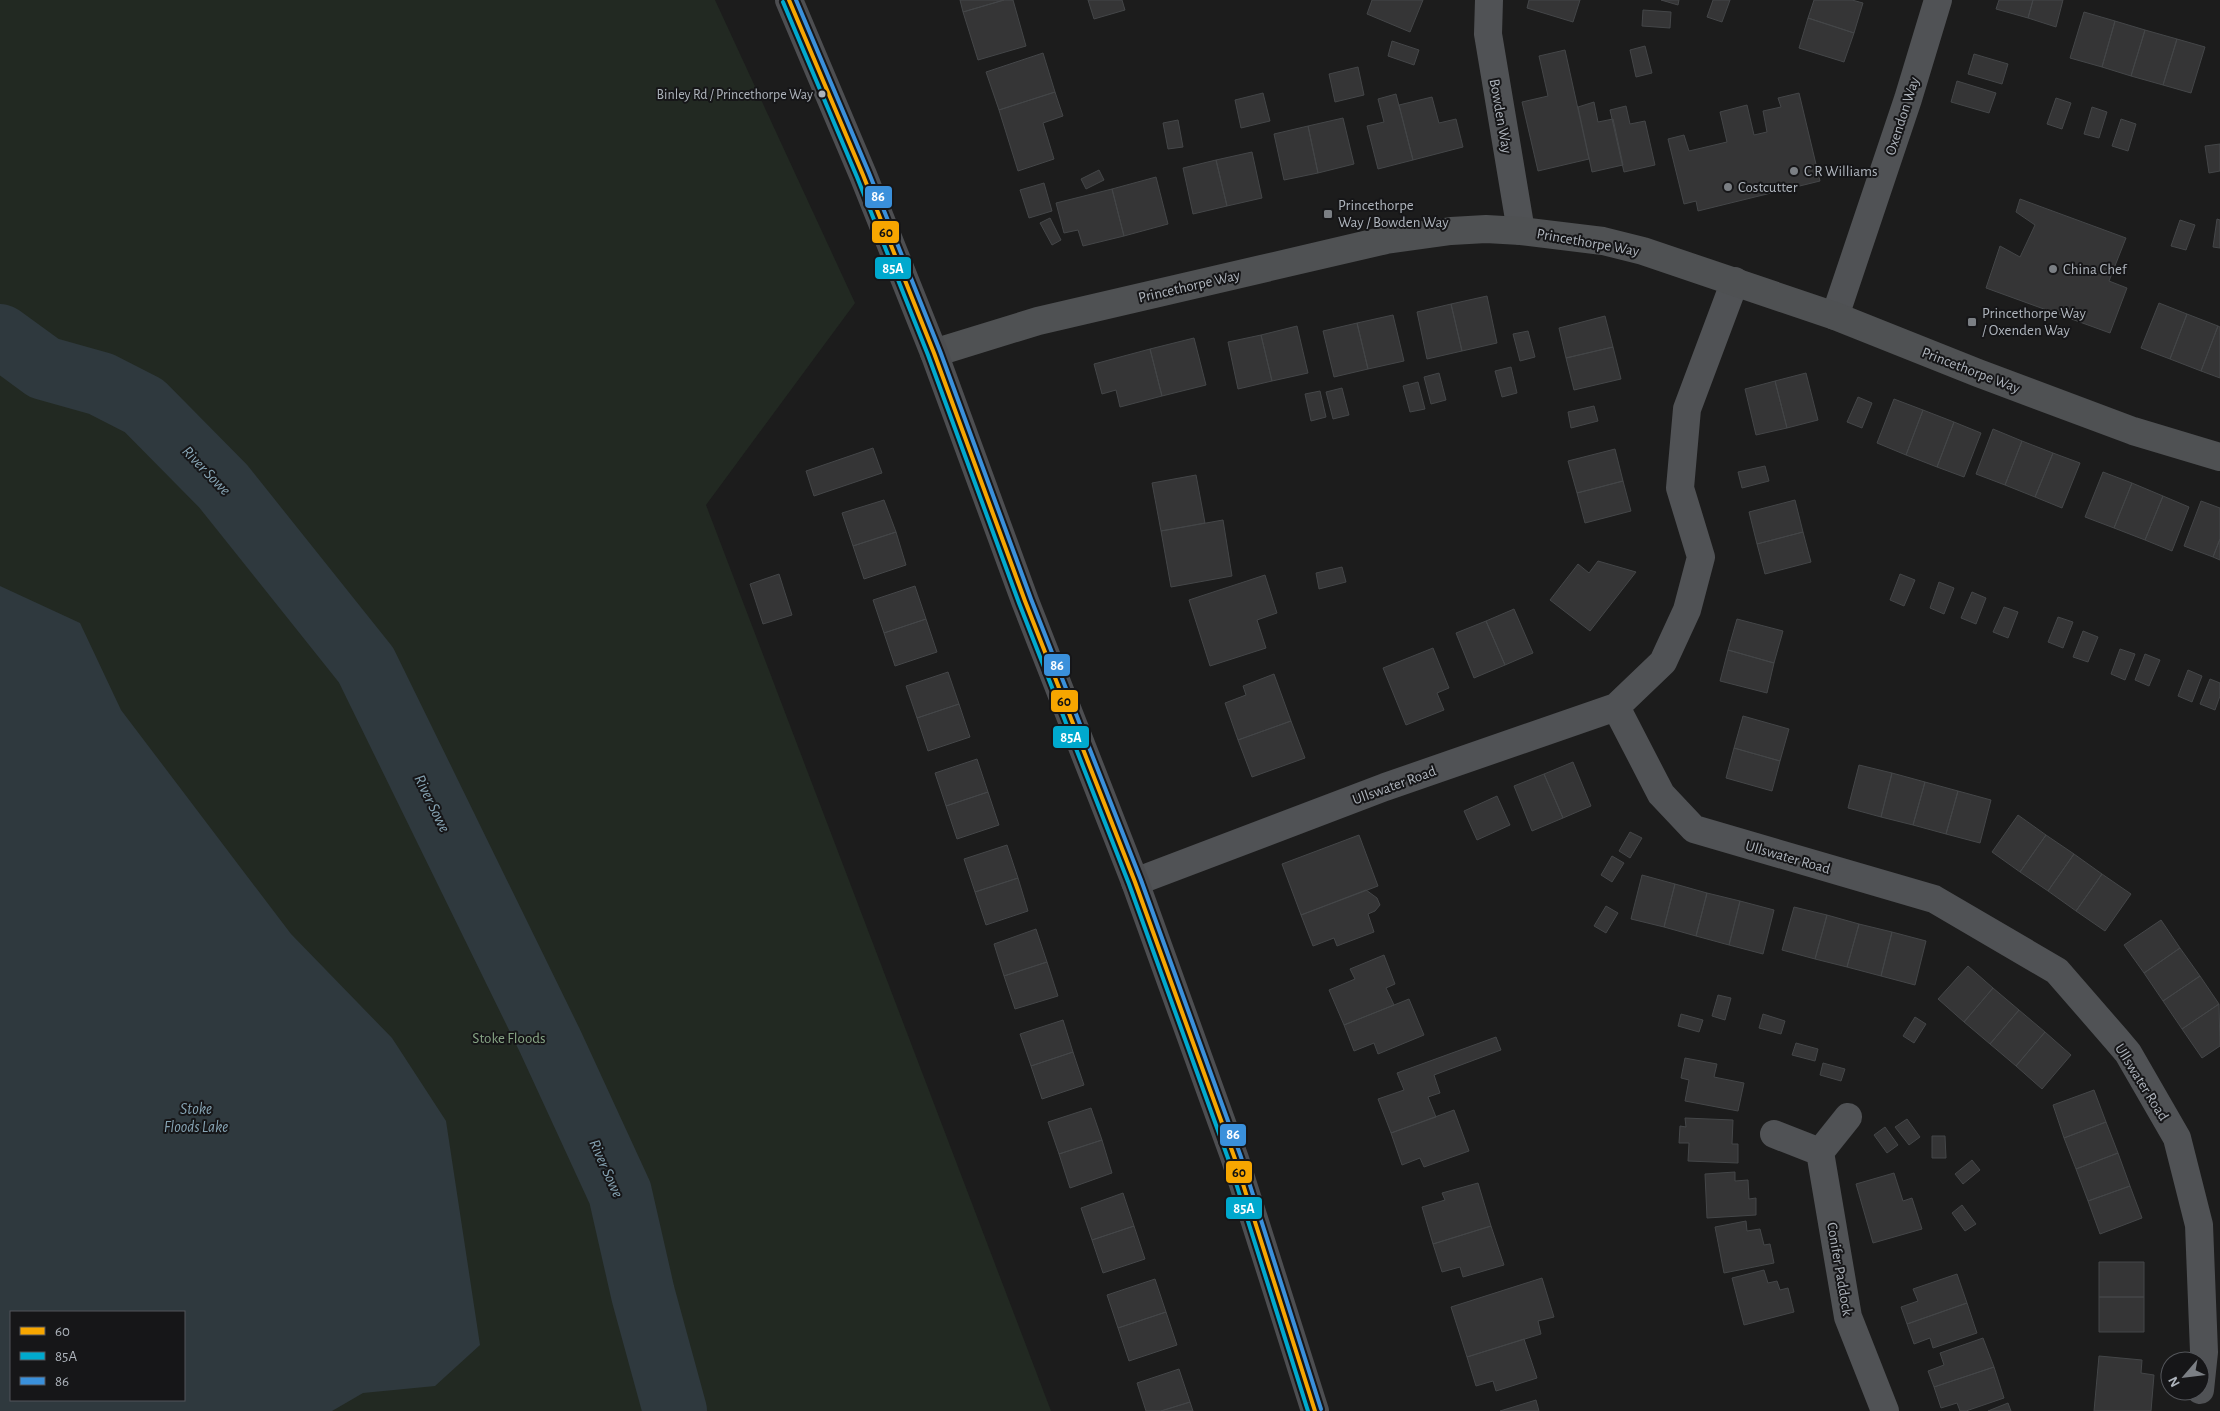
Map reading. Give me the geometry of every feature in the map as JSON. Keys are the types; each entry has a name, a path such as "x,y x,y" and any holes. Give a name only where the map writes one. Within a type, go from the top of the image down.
{"main road":[{"path":"789,0 863,175 934,353 1025,601 1135,882 1235,1159 1315,1411"}],"street":[{"name":"Bowden Way","path":"1489,0 1488,34 1521,231"},
{"name":"Oxendon Way","path":"1836,316 1908,99 1938,0"},
{"name":"Princethorpe Way","path":"934,353 1038,322 1386,240 1451,231 1486,229 1521,231 1619,245 1643,251 1836,316 1978,373 2133,431 2220,457"},
{"path":"1616,707 1663,662 1687,610 1700,558 1680,488 1687,409 1735,281"},
{"name":"Ullswater Road","path":"1135,882 1386,786 1616,707 1661,794 1694,829 1934,899 2057,971 2128,1053 2177,1138 2210,1224 2204,1351"},
{"path":"1774,1134 1820,1152 1848,1117"},
{"name":"Conifer Paddock","path":"1820,1152 1848,1318 1885,1411"}],"green space":[{"name":"Stoke Floods","path":"0,0 715,0 855,303 706,505 1051,1411 0,1411"}],"water":[{"name":"Stoke Floods Lake","path":"0,586 80,623 121,710 291,934 392,1038 446,1121 480,1345 435,1386 363,1393 332,1411 0,1411"}],"building":[{"path":"960,0 1004,0 963,12"},
{"path":"1004,0 1013,0 1026,46 978,60 963,12"},
{"path":"1088,0 1122,0 1125,10 1094,19"},
{"path":"1372,0 1423,0 1410,32 1367,14"},
{"path":"1529,0 1580,0 1573,22 1527,8"},
{"path":"1661,0 1679,0 1678,5"},
{"path":"1713,0 1730,0 1722,22 1707,17"},
{"path":"1814,0 1852,0 1863,3 1854,33 1808,18"},
{"path":"1999,0 2033,0 2028,18 1996,9"},
{"path":"2033,0 2063,0 2056,27 2028,18"},
{"path":"1643,10 1671,12 1670,28 1642,26"},
{"path":"2084,12 2115,21 2102,67 2070,58"},
{"path":"1808,18 1854,33 1844,62 1799,48"},
{"path":"2115,21 2145,30 2131,76 2102,67"},
{"path":"2145,30 2177,39 2163,85 2131,76"},
{"path":"2177,39 2205,47 2191,93 2163,85"},
{"path":"1392,41 1419,50 1414,65 1388,56"},
{"path":"1645,46 1652,73 1636,77 1630,50"},
{"path":"1565,50 1589,159 1538,171 1522,102 1548,96 1539,56"},
{"path":"1043,53 1055,92 999,110 986,72"},
{"path":"1974,54 2008,64 2002,84 1968,74"},
{"path":"1358,67 1364,95 1335,102 1329,74"},
{"path":"1957,81 1996,93 1989,113 1951,102"},
{"path":"1055,92 1063,116 1043,123 1054,159 1018,171 999,110"},
{"path":"1263,93 1270,121 1241,128 1235,100"},
{"path":"1799,93 1820,181 1698,211 1696,201 1684,204 1668,139 1684,135 1689,151 1727,142 1720,112 1747,105 1754,135 1767,132 1763,111 1781,107 1778,98"},
{"path":"1396,94 1413,160 1378,169 1367,126 1384,122 1378,99"},
{"path":"1432,97 1439,123 1456,119 1463,147 1413,160 1399,105"},
{"path":"2056,98 2071,103 2062,129 2047,124"},
{"path":"1594,102 1598,122 1613,119 1623,165 1592,172 1578,107"},
{"path":"1626,106 1630,124 1645,121 1655,165 1624,172 1610,110"},
{"path":"2092,107 2107,112 2099,138 2084,134"},
{"path":"1343,118 1354,164 1318,173 1308,126"},
{"path":"2121,119 2136,124 2128,151 2112,146"},
{"path":"1178,120 1183,147 1168,149 1163,123"},
{"path":"1308,126 1318,173 1284,180 1274,134"},
{"path":"2220,144 2220,171 2209,173 2205,146"},
{"path":"1252,152 1262,198 1227,206 1216,160"},
{"path":"1216,160 1227,206 1193,214 1183,168"},
{"path":"1099,170 1104,180 1086,189 1081,179"},
{"path":"1156,177 1168,224 1124,236 1112,189"},
{"path":"1044,183 1052,211 1029,218 1020,190"},
{"path":"1112,189 1124,236 1083,246 1078,230 1064,233 1056,203"},
{"name":"China Chef","path":"2020,199 2126,238 2109,281 2127,288 2110,333 1986,288 2000,246 2020,257 2035,225 2016,212"},
{"path":"1050,218 1061,240 1052,245 1040,223"},
{"path":"2217,219 2220,220 2220,248 2213,247"},
{"path":"2180,220 2195,225 2186,250 2171,246"},
{"path":"1487,296 1497,343 1462,351 1451,304"},
{"path":"2159,303 2187,314 2170,359 2141,348"},
{"path":"1451,304 1462,351 1427,359 1417,312"},
{"path":"2187,314 2218,326 2201,371 2170,359"},
{"path":"1393,315 1404,361 1368,369 1357,323"},
{"path":"1605,316 1613,347 1566,358 1559,328"},
{"path":"1357,323 1368,369 1334,377 1323,331"},
{"path":"1297,326 1308,373 1272,381 1261,335"},
{"path":"2218,326 2220,327 2220,378 2201,371"},
{"path":"1528,331 1535,357 1520,361 1513,334"},
{"path":"1261,335 1272,381 1238,389 1228,342"},
{"path":"1194,338 1206,385 1162,396 1150,349"},
{"path":"1613,347 1621,379 1574,390 1566,358"},
{"path":"1150,349 1162,396 1120,407 1116,390 1102,394 1094,364"},
{"path":"1511,367 1517,393 1502,397 1495,371"},
{"path":"1439,373 1446,400 1431,404 1424,377"},
{"path":"1806,373 1818,420 1787,428 1775,381"},
{"path":"1775,381 1787,428 1756,435 1745,389"},
{"path":"1418,382 1425,409 1410,412 1403,386"},
{"path":"1342,388 1349,415 1333,419 1326,392"},
{"path":"1320,391 1326,417 1311,421 1305,394"},
{"path":"1858,397 1872,403 1862,428 1847,422"},
{"path":"1894,399 1923,410 1906,455 1877,443"},
{"path":"1594,406 1598,421 1571,428 1568,412"},
{"path":"1923,410 1954,422 1937,467 1906,455"},
{"path":"1954,422 1981,433 1964,477 1937,467"},
{"path":"1993,429 2022,441 2005,485 1976,474"},
{"path":"2022,441 2053,453 2035,497 2005,485"},
{"path":"873,448 882,473 814,496 806,471"},
{"path":"1615,449 1623,481 1577,493 1568,461"},
{"path":"2053,453 2080,463 2062,508 2035,497"},
{"path":"1765,466 1769,481 1742,488 1738,472"},
{"path":"2103,472 2132,483 2114,528 2085,517"},
{"path":"1196,475 1205,523 1161,531 1152,483"},
{"path":"1623,481 1631,511 1585,523 1577,493"},
{"path":"2132,483 2163,496 2145,540 2114,528"},
{"path":"2163,496 2189,507 2172,551 2145,540"},
{"path":"884,500 896,532 853,546 842,513"},
{"path":"1795,500 1803,532 1757,544 1749,512"},
{"path":"2201,501 2220,508 2220,539 2213,557 2184,546"},
{"path":"1223,520 1232,576 1171,587 1161,531"},
{"path":"896,532 906,565 864,579 853,546"},
{"path":"1803,532 1811,562 1765,574 1757,544"},
{"path":"2220,539 2220,560 2213,557"},
{"path":"1598,561 1636,572 1590,631 1550,600 1578,564 1589,573"},
{"path":"1342,567 1346,582 1319,589 1316,573"},
{"path":"779,574 792,615 763,624 750,584"},
{"path":"1900,574 1915,580 1904,606 1890,600"},
{"path":"1265,575 1277,613 1257,620 1266,648 1210,666 1189,600"},
{"path":"1939,582 1954,588 1944,614 1930,608"},
{"path":"915,586 926,619 884,633 873,600"},
{"path":"1972,592 1986,598 1976,624 1961,618"},
{"path":"2004,607 2018,612 2008,638 1993,632"},
{"path":"1514,609 1533,653 1505,665 1486,621"},
{"path":"2058,617 2073,622 2063,648 2048,642"},
{"path":"926,619 937,652 895,666 884,633"},
{"path":"1737,619 1783,631 1774,663 1728,650"},
{"path":"1486,621 1505,665 1474,678 1456,633"},
{"path":"2083,631 2098,637 2088,662 2073,657"},
{"path":"1433,648 1449,688 1437,693 1444,710 1406,725 1383,668"},
{"path":"2120,649 2135,654 2125,680 2111,674"},
{"path":"1728,650 1774,663 1767,693 1720,681"},
{"path":"2145,654 2160,660 2149,686 2135,680"},
{"path":"2188,670 2202,676 2192,702 2178,696"},
{"path":"948,672 959,704 917,718 906,686"},
{"path":"1274,674 1291,721 1238,740 1225,703 1246,695 1243,686"},
{"path":"2210,679 2220,683 2220,696 2215,710 2200,704"},
{"path":"959,704 970,737 928,751 917,718"},
{"path":"1743,716 1789,729 1780,761 1734,748"},
{"path":"1291,721 1305,758 1252,777 1238,740"},
{"path":"1734,748 1780,761 1772,791 1726,778"},
{"path":"977,759 988,792 946,806 935,773"},
{"path":"1573,762 1591,806 1563,818 1544,774"},
{"path":"1859,765 1892,773 1881,817 1848,808"},
{"path":"1892,773 1925,782 1913,825 1881,817"},
{"path":"1544,774 1563,818 1532,831 1514,786"},
{"path":"1925,782 1958,791 1946,834 1913,825"},
{"path":"1958,791 1991,800 1980,843 1946,834"},
{"path":"988,792 999,825 957,839 946,806"},
{"path":"1497,796 1510,825 1477,840 1464,811"},
{"path":"2018,815 2046,835 2020,872 1992,852"},
{"path":"1630,832 1642,838 1630,858 1619,851"},
{"path":"1359,835 1378,886 1301,915 1282,864"},
{"path":"2046,835 2074,854 2048,891 2020,872"},
{"path":"1007,845 1018,878 975,892 964,859"},
{"path":"2074,854 2102,874 2076,911 2048,891"},
{"path":"1612,856 1624,863 1612,882 1601,875"},
{"path":"2102,874 2131,894 2105,931 2076,911"},
{"path":"1642,875 1675,884 1664,927 1631,919"},
{"path":"1018,878 1028,911 986,925 975,892"},
{"path":"1675,884 1707,893 1696,936 1664,927"},
{"path":"1366,890 1377,898 1380,905 1375,911 1368,914 1374,932 1337,946 1334,938 1313,946 1301,915"},
{"path":"1707,893 1740,901 1729,945 1696,936"},
{"path":"1740,901 1774,910 1763,954 1729,945"},
{"path":"1606,906 1618,913 1606,933 1594,926"},
{"path":"1794,907 1827,915 1815,959 1782,950"},
{"path":"1827,915 1859,924 1847,967 1815,959"},
{"path":"2161,920 2180,948 2144,973 2124,945"},
{"path":"1859,924 1892,932 1881,976 1847,967"},
{"path":"1036,929 1047,962 1004,976 994,944"},
{"path":"1892,932 1926,941 1915,985 1881,976"},
{"path":"2180,948 2200,976 2163,1001 2144,973"},
{"path":"1384,955 1395,984 1386,988 1394,1005 1344,1025 1329,990 1355,979 1350,969"},
{"path":"1047,962 1058,996 1015,1009 1004,976"},
{"path":"1968,966 1993,988 1964,1022 1938,999"},
{"path":"2200,976 2219,1004 2182,1029 2163,1001"},
{"path":"1993,988 2019,1010 1990,1044 1964,1022"},
{"path":"1718,995 1731,998 1725,1020 1712,1016"},
{"path":"1409,999 1424,1035 1378,1054 1374,1043 1354,1051 1344,1025"},
{"path":"2219,1004 2220,1046 2202,1058 2182,1029"},
{"path":"2019,1010 2045,1032 2016,1066 1990,1044"},
{"path":"1681,1014 1703,1020 1699,1032 1678,1026"},
{"path":"1763,1014 1785,1021 1781,1034 1759,1028"},
{"path":"1915,1017 1926,1024 1914,1043 1903,1036"},
{"path":"1063,1020 1073,1052 1031,1066 1020,1034"},
{"path":"2045,1032 2071,1055 2042,1089 2016,1066"},
{"path":"1496,1037 1501,1050 1434,1075 1440,1093 1428,1097 1436,1117 1391,1133 1378,1099 1404,1090 1397,1073"},
{"path":"1796,1043 1818,1049 1815,1061 1792,1055"},
{"path":"1073,1052 1084,1085 1042,1099 1031,1066"},
{"path":"1685,1058 1717,1064 1714,1077 1744,1083 1738,1111 1685,1101 1689,1080 1681,1078"},
{"path":"1823,1063 1845,1069 1841,1081 1820,1075"},
{"path":"2094,1090 2106,1122 2064,1138 2053,1105"},
{"path":"1091,1108 1102,1140 1059,1154 1048,1122"},
{"path":"1454,1110 1469,1151 1424,1167 1420,1158 1402,1165 1391,1133"},
{"path":"1685,1118 1733,1120 1732,1144 1738,1144 1738,1163 1688,1161 1689,1143 1679,1143 1680,1126 1686,1127"},
{"path":"1907,1119 1920,1137 1909,1145 1895,1127"},
{"path":"2106,1122 2118,1153 2076,1169 2064,1138"},
{"path":"1885,1127 1898,1145 1887,1153 1874,1135"},
{"path":"1932,1136 1945,1136 1946,1158 1932,1158"},
{"path":"1102,1140 1112,1173 1070,1188 1059,1154"},
{"path":"2118,1153 2130,1186 2088,1201 2076,1169"},
{"path":"1972,1160 1980,1170 1963,1184 1955,1174"},
{"path":"1735,1172 1735,1181 1748,1180 1749,1199 1756,1198 1756,1215 1707,1218 1705,1174"},
{"path":"1894,1173 1903,1201 1912,1198 1922,1229 1873,1243 1856,1184"},
{"path":"1478,1183 1491,1226 1433,1244 1422,1207 1445,1200 1442,1193"},
{"path":"2130,1186 2142,1218 2100,1234 2088,1201"},
{"path":"1123,1193 1134,1226 1092,1240 1081,1208"},
{"path":"1962,1205 1976,1224 1965,1231 1952,1213"},
{"path":"1746,1221 1747,1231 1760,1229 1764,1245 1770,1244 1774,1263 1724,1273 1715,1227"},
{"path":"1134,1226 1145,1259 1103,1273 1092,1240"},
{"path":"1491,1226 1504,1265 1463,1277 1460,1267 1442,1272 1433,1244"},
{"path":"2099,1262 2144,1262 2144,1297 2099,1297"},
{"path":"1764,1270 1768,1283 1777,1281 1780,1290 1788,1288 1794,1312 1744,1325 1732,1278"},
{"path":"1957,1274 1967,1303 1907,1324 1901,1307 1918,1301 1913,1289"},
{"path":"1542,1278 1554,1317 1538,1321 1541,1334 1467,1357 1451,1307"},
{"path":"1155,1279 1166,1312 1118,1328 1107,1295"},
{"path":"2099,1297 2144,1297 2144,1332 2099,1332"},
{"path":"1967,1303 1977,1333 1933,1348 1930,1338 1914,1344 1907,1324"},
{"path":"1166,1312 1177,1345 1129,1361 1118,1328"},
{"path":"1983,1338 1994,1367 1934,1387 1928,1371 1944,1365 1940,1353"},
{"path":"1524,1339 1537,1378 1496,1391 1493,1381 1476,1386 1467,1357"},
{"path":"2099,1356 2142,1360 2141,1373 2154,1375 2151,1411 2094,1411"},
{"path":"1994,1367 2004,1398 1966,1411 1960,1411 1957,1403 1941,1408 1934,1387"},
{"path":"1179,1369 1190,1402 1161,1411 1146,1411 1137,1383"},
{"path":"1536,1400 1539,1411 1500,1411"},
{"path":"1190,1402 1193,1411 1161,1411"},
{"path":"2008,1403 2011,1411 1988,1411"}],"waterway":[{"name":"River Sowe","path":"0,336 44,368 101,384 144,406 223,486 366,665 550,1041 620,1193 643,1294 675,1411"}],"transit line":[{"name":"60","path":"789,0 863,175 934,353 1025,601 1135,882 1235,1159 1315,1411"},
{"name":"86","path":"796,0 869,173 940,351 1031,599 1141,880 1241,1157 1321,1409"},
{"name":"85A","path":"783,2 857,177 928,355 1019,603 1129,884 1229,1161 1308,1411"}],"place":[{"name":"Binley Rd / Princethorpe Way","path":"822,94"},
{"name":"C R Williams","path":"1794,171"},
{"name":"Costcutter","path":"1728,187"},
{"name":"Princethorpe Way / Bowden Way","path":"1328,214"},
{"name":"China Chef","path":"2053,269"},
{"name":"Princethorpe Way / Oxenden Way","path":"1972,322"}]}
